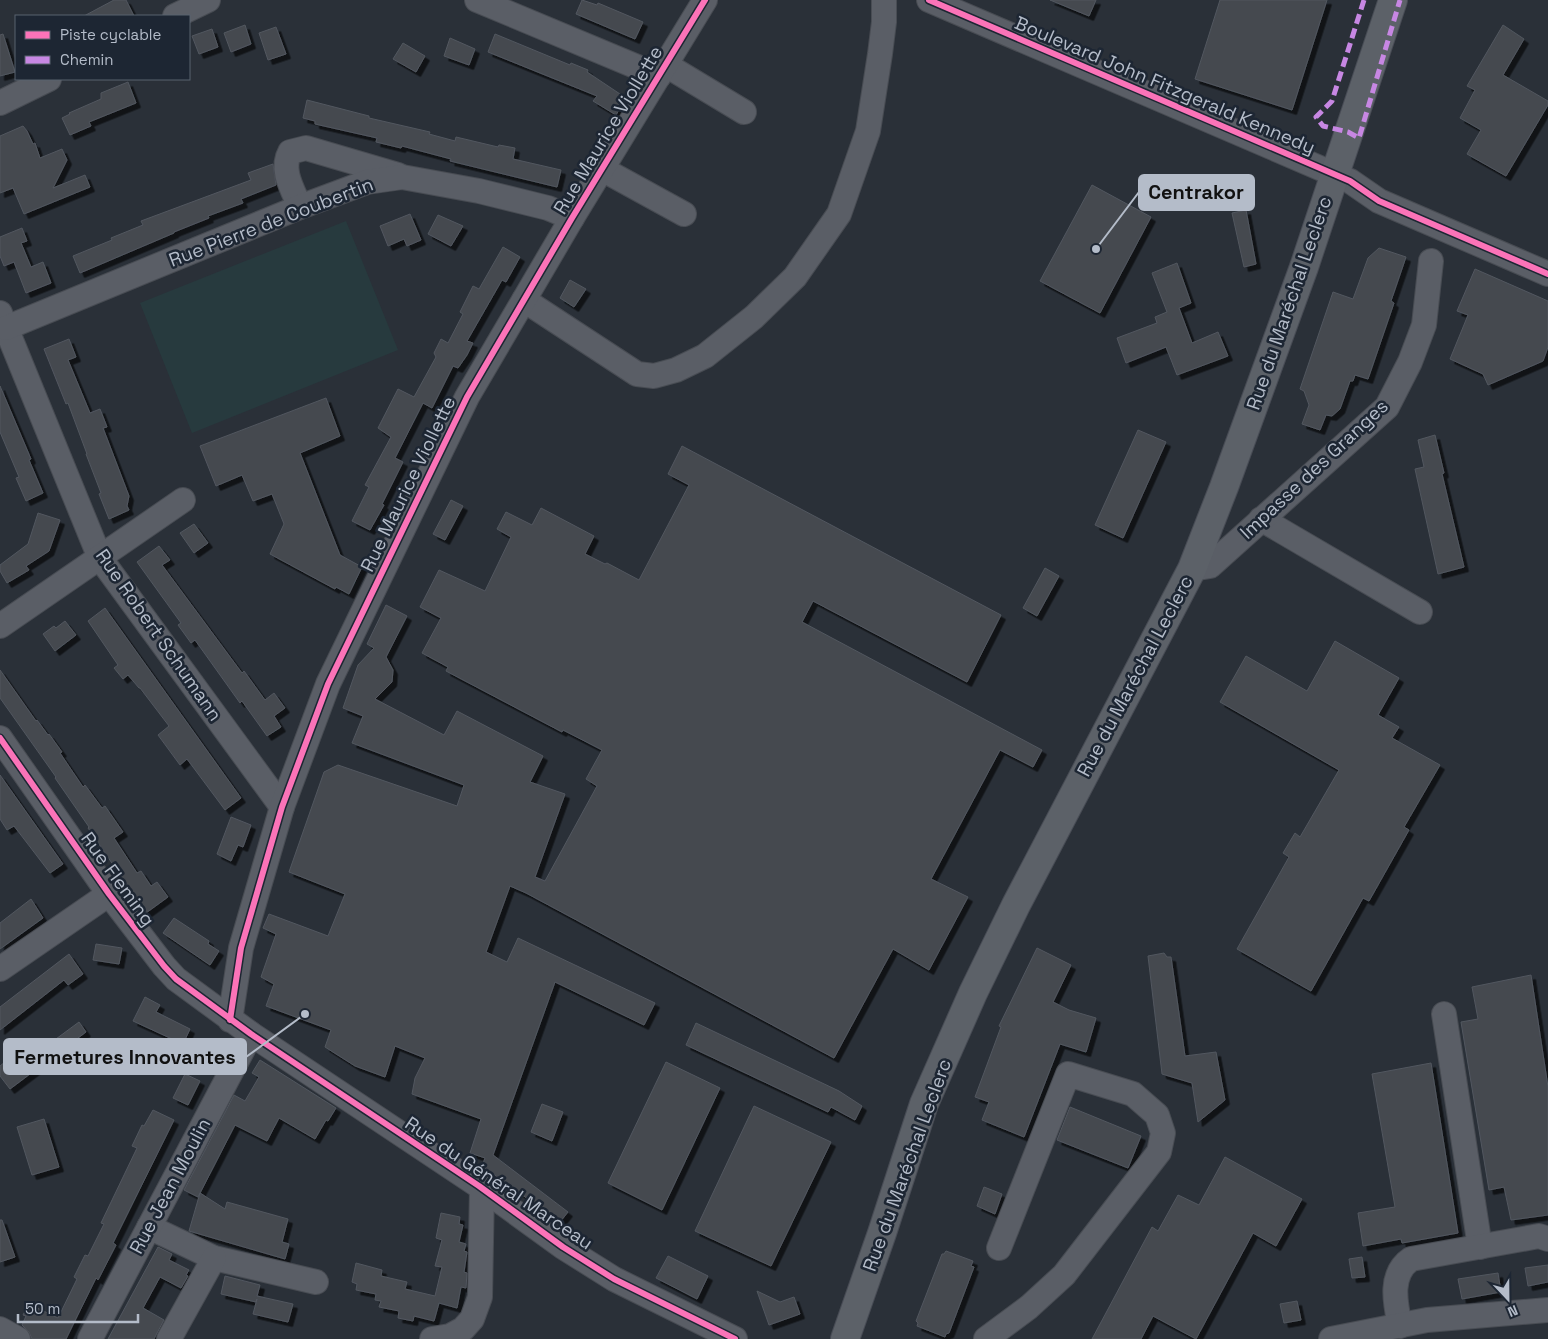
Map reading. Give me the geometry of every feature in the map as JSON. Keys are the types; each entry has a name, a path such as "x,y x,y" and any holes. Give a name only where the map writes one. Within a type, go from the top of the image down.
{"main road":[{"name":"Rue du Maréchal Leclerc","path":"845,1339 924,1104 973,993 1020,896 1192,570 1224,488 1304,267 1393,0"}],"street":[{"path":"177,15 208,0"},
{"path":"477,0 663,71 744,112"},
{"name":"Rue Maurice Viollette","path":"230,1020 241,948 282,807 328,684 467,397 572,218 663,71 704,0"},
{"path":"524,300 637,374 654,376 676,370 706,356 754,317 796,277 840,214 868,131 884,22 884,0"},
{"name":"Boulevard John Fitzgerald Kennedy","path":"929,0 1334,174 1379,201 1548,274"},
{"path":"0,103 47,80"},
{"path":"300,207 286,170 286,160 290,152 306,148 402,177"},
{"path":"602,169 684,214"},
{"name":"Rue Pierre de Coubertin","path":"3,321 367,182 402,177 479,191 548,208 572,218"},
{"name":"Impasse des Granges","path":"1192,570 1210,566 1387,407 1410,362 1424,325 1431,260"},
{"name":"Rue Robert Schumann","path":"3,321 100,558 282,807"},
{"path":"0,626 182,500"},
{"path":"1261,519 1420,612"},
{"name":"Rue Fleming","path":"0,738 109,894 164,966 176,978 230,1020"},
{"path":"0,968 109,894"},
{"path":"1444,1014 1480,1247"},
{"name":"Rue du Général Marceau","path":"230,1020 482,1188 563,1247 614,1279 735,1339"},
{"name":"Rue Jean Moulin","path":"90,1339 250,1034"},
{"path":"986,1339 1029,1307 1064,1275 1160,1152 1163,1133 1157,1115 1133,1094 1068,1074 999,1248"},
{"path":"432,1339 450,1336 463,1329 472,1319 480,1297 482,1188"},
{"path":"149,1227 214,1258 316,1282"},
{"path":"1400,1326 1394,1301 1397,1276 1403,1265 1411,1259 1539,1236 1548,1239"},
{"path":"169,1339 214,1258"},
{"path":"1331,1339 1400,1326 1424,1330 1548,1310"},
{"path":"0,1329 18,1339"}],"green space":[{"path":"346,221 398,350 192,433 140,303"}],"building":[{"path":"114,0 126,0 134,15 86,15"},
{"path":"582,0 597,5 598,3 643,22 635,39 576,14"},
{"path":"1050,0 1096,0 1089,16"},
{"path":"1220,0 1327,0 1292,110 1195,79"},
{"path":"245,25 251,44 231,52 224,33"},
{"path":"1503,25 1524,39 1503,75 1548,101 1548,105 1506,176 1467,154 1481,130 1460,118 1475,90 1467,86"},
{"path":"276,27 286,54 268,60 259,33"},
{"path":"212,29 218,47 199,54 192,36"},
{"path":"3,34 15,72 0,76 0,35"},
{"path":"495,34 570,65 571,63 588,70 587,72 626,98 616,115 593,101 597,96 488,52"},
{"path":"450,38 475,49 469,65 444,56"},
{"path":"403,43 425,56 416,72 393,59"},
{"path":"128,82 136,103 89,122 91,126 70,135 62,118 101,99 101,93"},
{"path":"307,100 369,116 369,118 430,132 429,134 455,141 456,137 498,147 499,145 515,148 513,159 561,170 557,187 450,161 451,159 402,146 401,148 376,142 377,138 315,124 315,121 303,118"},
{"path":"23,126 33,144 35,143 40,158 62,149 67,160 53,188 85,175 90,187 24,214 13,188 0,193 0,136"},
{"path":"273,164 276,185 241,199 243,203 208,216 209,218 80,273 73,256 143,225 141,221 251,180 248,173"},
{"path":"1092,185 1151,217 1100,313 1040,281"},
{"path":"1246,210 1256,264 1244,267 1232,213"},
{"path":"410,214 421,240 407,246 404,239 388,246 380,226"},
{"path":"438,215 463,226 451,246 428,234"},
{"path":"22,228 27,241 21,243 31,267 43,262 51,283 26,293 14,262 4,266 0,256 0,237"},
{"path":"503,247 520,257 506,282 502,280 467,341 473,343 467,355 458,368 453,366 432,408 423,403 395,458 403,462 382,504 384,505 370,530 352,521 369,487 365,485 391,437 378,428 398,389 414,397 436,357 434,353 441,339 448,343 463,314 460,312 473,286 479,289"},
{"path":"1379,248 1406,257 1391,301 1394,303 1368,379 1355,375 1353,381 1350,381 1340,409 1332,416 1326,415 1320,430 1302,424 1309,405 1304,391 1300,389 1333,292 1353,299 1368,258"},
{"path":"1177,263 1191,303 1179,308 1192,343 1218,332 1228,356 1177,375 1166,347 1126,363 1117,338 1157,323 1155,317 1167,312 1152,273"},
{"path":"1475,269 1548,301 1548,347 1543,361 1488,385 1483,374 1450,359 1468,315 1457,311"},
{"path":"570,280 586,289 574,307 560,298"},
{"path":"69,339 76,357 68,360 90,413 100,409 107,427 103,428 129,496 127,506 129,510 109,519 68,403 66,404 44,349"},
{"path":"0,386 31,459 29,460 43,493 26,501 16,478 19,477 0,432"},
{"path":"326,398 340,436 300,453 340,555 362,567 349,594 336,587 335,589 270,554 284,524 272,494 253,501 242,475 216,486 200,446"},
{"path":"1138,430 1166,442 1123,538 1095,525"},
{"path":"1435,435 1444,473 1442,474 1464,567 1438,574 1415,469 1424,467 1418,440"},
{"path":"682,446 1001,615 967,682 813,601 802,622 1042,750 1033,767 1000,750 931,879 968,897 929,970 893,949 834,1058 510,886 486,952 507,962 518,938 655,1003 644,1025 555,982 493,1155 568,1212 560,1222 482,1166 485,1158 470,1153 481,1119 412,1094 415,1078 425,1058 395,1046 385,1077 355,1066 325,1047 331,1030 266,1006 274,984 261,977 276,934 263,928 269,914 328,936 345,894 289,872 324,772 338,765 457,806 464,785 352,743 363,716 343,708 358,665 374,648 367,644 386,605 407,616 386,657 393,670 392,682 375,699 444,735 457,711 543,756 530,782 565,794 535,877 545,881 597,786 586,779 602,750 563,730 562,732 446,671 448,667 422,653 441,618 420,607 439,570 485,591 511,537 497,529 506,512 532,525 541,508 594,536 585,554 639,580 689,485 668,474"},
{"path":"451,500 463,506 445,540 433,534"},
{"path":"38,513 60,520 49,551 26,566 29,570 7,583 0,571 0,565 28,544"},
{"path":"194,524 208,543 194,553 180,533"},
{"path":"159,546 170,560 162,565 242,673 244,671 265,700 274,693 285,708 274,716 281,727 267,736 242,701 240,703 195,640 191,643 178,625 181,623 137,562"},
{"path":"1045,568 1059,576 1037,616 1023,608"},
{"path":"105,608 241,798 225,810 187,759 180,765 158,735 169,726 140,688 128,675 123,679 114,668 118,665 88,621"},
{"path":"65,621 76,635 55,651 43,634"},
{"path":"1335,641 1399,678 1378,715 1399,727 1392,738 1440,765 1404,827 1409,830 1369,901 1363,898 1311,991 1237,949 1289,857 1283,853 1295,833 1300,837 1339,770 1220,702 1246,656 1307,691"},
{"path":"0,670 36,721 49,734 62,752 60,753 83,787 85,785 102,808 105,806 123,832 114,838 137,873 141,871 151,886 157,882 168,897 146,913 56,777 0,698"},
{"path":"0,775 63,864 50,873 14,826 7,830 0,819"},
{"path":"231,817 251,825 243,847 238,845 231,861 217,854"},
{"path":"31,899 43,918 0,949 0,923"},
{"path":"174,918 209,941 208,944 219,951 210,965 163,933"},
{"path":"96,944 122,948 119,964 93,960"},
{"path":"1037,948 1071,965 1053,1002 1069,1010 1096,1018 1086,1052 1060,1044 1024,1137 982,1120 989,1102 975,1097 1001,1027 999,1026"},
{"path":"1164,953 1167,957 1171,957 1185,1056 1216,1052 1225,1100 1198,1122 1192,1083 1162,1074 1148,956"},
{"path":"69,954 83,974 68,985 64,980 0,1030 0,1007"},
{"path":"1531,975 1548,1087 1548,1215 1511,1220 1504,1187 1489,1190 1461,1022 1478,1019 1472,987"},
{"path":"145,997 160,1005 156,1012 190,1029 183,1044 133,1021"},
{"path":"79,1022 86,1032 10,1089 0,1076 0,1066 11,1057 18,1067"},
{"path":"696,1023 839,1091 862,1106 855,1120 831,1107 828,1112 686,1045"},
{"path":"260,1060 336,1108 328,1121 326,1120 315,1139 279,1118 267,1141 235,1125 198,1197 184,1190 234,1095 245,1101 259,1077 252,1073"},
{"path":"666,1062 720,1088 662,1210 608,1183"},
{"path":"1431,1063 1458,1233 1402,1243 1401,1239 1363,1246 1358,1213 1395,1207 1372,1074"},
{"path":"185,1074 200,1081 188,1105 173,1098"},
{"path":"542,1104 563,1112 552,1141 531,1132"},
{"path":"754,1106 831,1142 771,1266 695,1231"},
{"path":"1070,1107 1141,1136 1128,1168 1057,1140"},
{"path":"153,1110 174,1120 113,1243 116,1245 98,1280 96,1278 66,1339 32,1339 29,1332 22,1325 26,1316 23,1315 29,1304 58,1318 77,1279 74,1277 85,1255 88,1256 104,1224 101,1223 137,1148 132,1146 142,1125 144,1126"},
{"path":"44,1119 59,1167 32,1175 17,1127"},
{"path":"1225,1157 1302,1199 1276,1246 1253,1233 1196,1339 1153,1316 1141,1339 1092,1339 1152,1227 1158,1231 1178,1195 1199,1205"},
{"path":"984,1187 1002,1194 995,1214 977,1206"},
{"path":"200,1193 225,1209 227,1202 288,1219 282,1242 289,1244 285,1259 189,1231"},
{"path":"441,1213 460,1217 459,1224 463,1225 459,1242 466,1244 464,1251 467,1252 464,1272 467,1273 466,1288 461,1287 457,1308 439,1303 434,1321 414,1316 413,1321 398,1318 399,1311 379,1307 381,1301 375,1300 376,1294 356,1290 357,1284 352,1282 356,1263 382,1270 381,1276 407,1282 405,1289 435,1296 442,1267 435,1266 442,1240 436,1238"},
{"path":"0,1220 2,1220 15,1257 0,1262"},
{"path":"158,1247 172,1254 169,1260 189,1270 186,1275 188,1276 181,1288 160,1277 143,1308 164,1320 154,1339 108,1339"},
{"path":"946,1251 973,1261 971,1266 974,1267 949,1333 945,1337 917,1326 918,1323 916,1321 942,1254"},
{"path":"668,1256 708,1276 697,1299 656,1278"},
{"path":"1362,1257 1365,1277 1352,1278 1349,1259"},
{"path":"1548,1265 1548,1282 1528,1286 1525,1268"},
{"path":"1498,1273 1501,1292 1462,1299 1458,1279"},
{"path":"225,1276 260,1285 257,1296 293,1304 288,1322 253,1314 257,1299 256,1302 221,1294"},
{"path":"757,1291 780,1302 794,1297 800,1314 769,1325"},
{"path":"1297,1301 1301,1320 1284,1323 1280,1304"}],"marked path":[{"path":"1364,0 1332,101 1316,117 1323,126 1348,132 1359,138 1400,0"}],"cycle path":[{"path":"230,1020 241,948 282,807 328,684 467,397 572,218 705,0"},
{"path":"929,0 1350,181 1379,201 1548,274"},
{"path":"0,738 109,894 176,979 251,1034 479,1186 563,1247 614,1279 735,1339"}],"place":[{"name":"Centrakor","path":"1096,249"},
{"name":"Fermetures Innovantes","path":"305,1014"}]}
